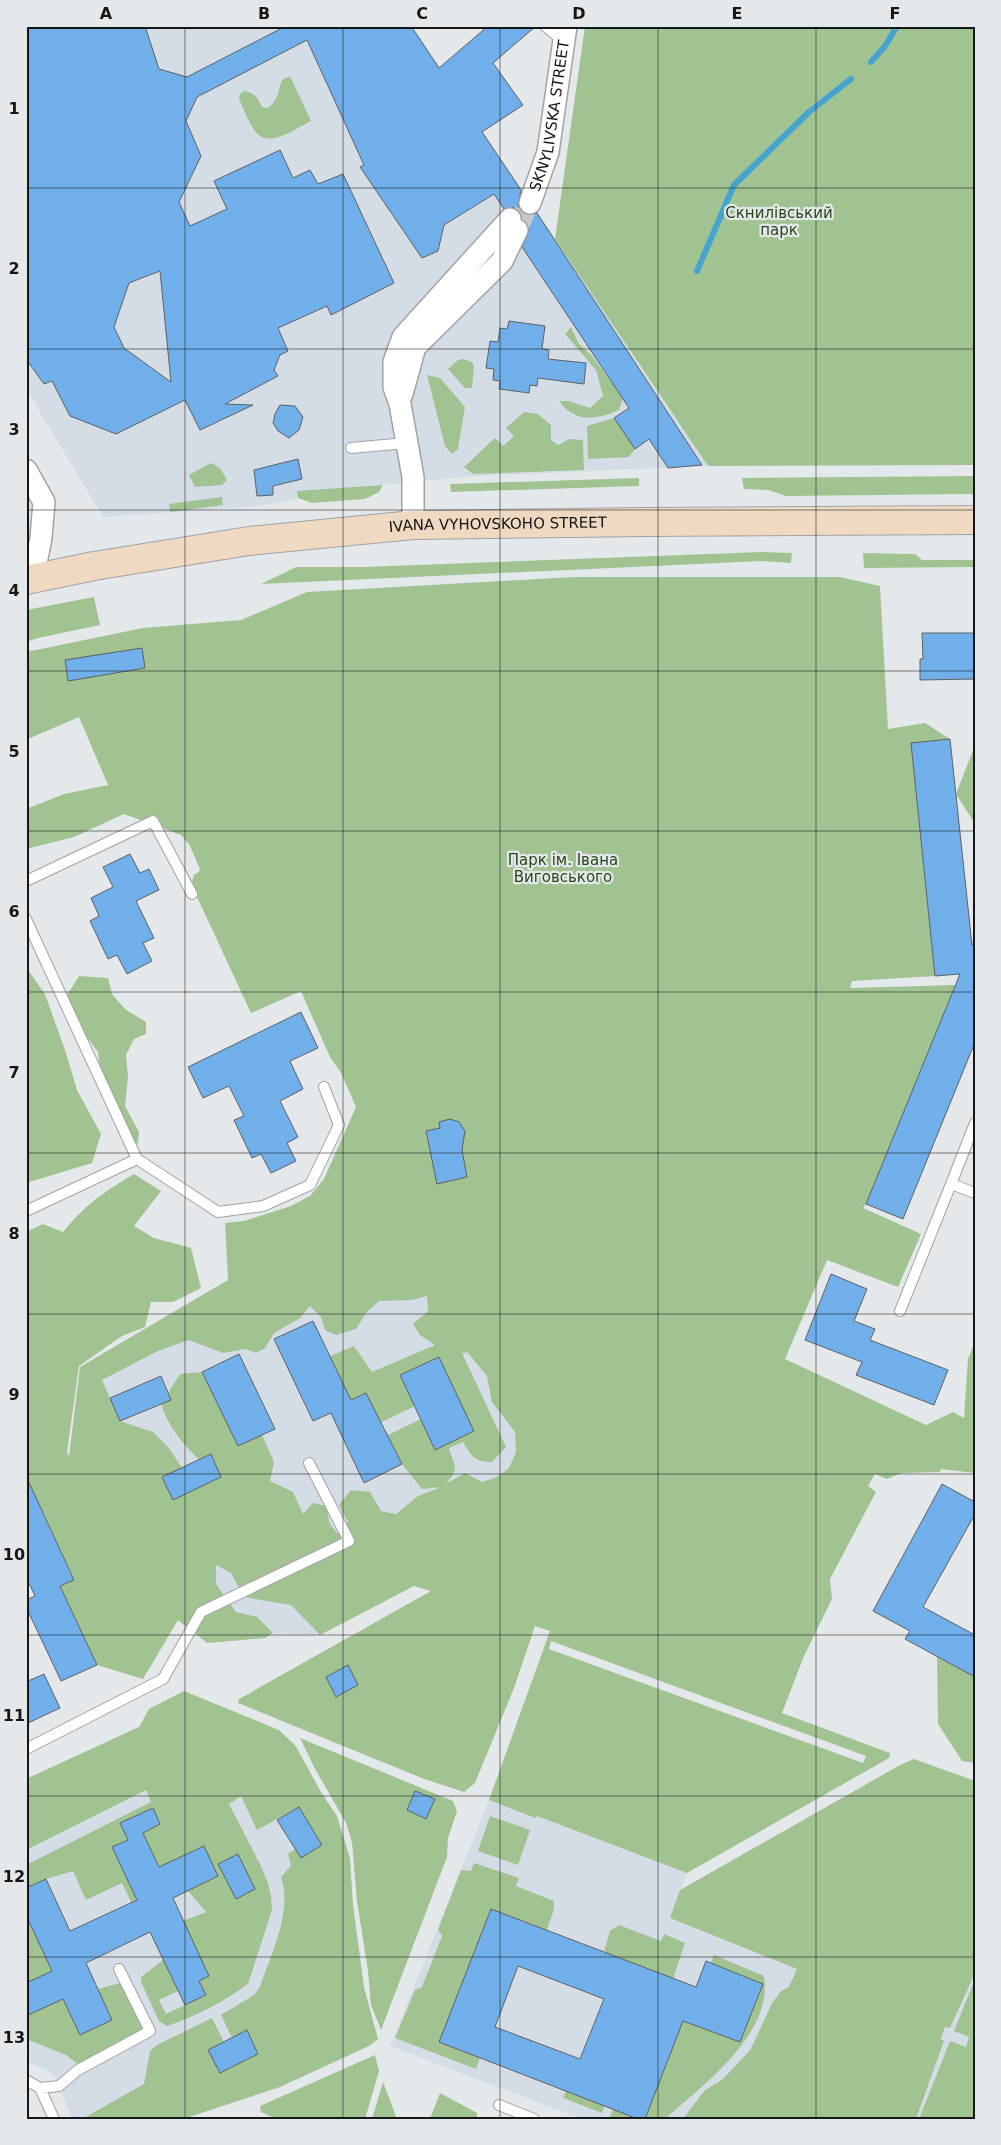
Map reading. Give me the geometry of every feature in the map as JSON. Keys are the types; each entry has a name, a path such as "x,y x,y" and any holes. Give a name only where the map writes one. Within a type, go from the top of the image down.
{"main road":[{"name":"IVANA VYHOVSKOHO STREET","path":"30,579 248,541 413,525 975,520"}],"street":[{"name":"SKNYLIVSKA STREET","path":"530,203 548,152 565,34"},
{"path":"413,525 412,477 400,404 394,387 394,362 403,337 514,224"},
{"path":"26,470 44,502 41,538 30,579"}],"lane":[{"path":"545,26 563,39 565,34"},
{"path":"351,448 406,444"},
{"path":"26,881 153,821 192,894"},
{"path":"26,919 137,1159 218,1212 263,1206 310,1185 339,1125 324,1087"},
{"path":"900,1311 975,1123"},
{"path":"26,1211 137,1159"},
{"path":"951,1184 975,1192"},
{"path":"26,1749 163,1679 201,1612 349,1541 309,1463"},
{"path":"26,2080 40,2088 59,2086 78,2070 150,2031 119,1969"},
{"path":"40,2088 54,2119"},
{"path":"499,2104 534,2119"}],"shaded area":[{"path":"26,26 412,26 708,466 477,476 319,491 289,501 258,506 103,517 26,389"},
{"path":"343,1256 491,1306 522,1463 470,1556 320,1635 273,1633 265,1638 207,1643 129,1583 80,1367 206,1293"},
{"path":"139,1727 292,1764 330,1835 257,2090 159,2119 72,2119 56,2078 48,2071 26,2061 26,1779"},
{"path":"489,1800 535,1818 536,1815 687,1873 671,1918 798,1969 790,1987 940,2042 975,1951 975,2119 582,2119 390,2046"}],"green space":[{"name":"Скнилівський парк","path":"585,26 975,26 975,465 708,466 555,239"},
{"path":"290,76 311,121 283,136 268,138 261,136 255,131 248,120 239,99 240,94 244,91 253,94 262,107 268,108 276,99 282,80"},
{"path":"571,327 579,344 592,356 623,398 619,410 602,416 586,418 572,413 559,401 569,401 590,408 603,396 596,370 565,334"},
{"path":"463,359 472,362 474,366 472,388 465,388 448,369 458,360"},
{"path":"427,375 440,378 465,407 458,449 452,454 445,446"},
{"path":"524,412 538,414 551,425 551,440 558,445 569,439 583,440 584,470 473,474 464,467 495,438 503,446 514,436 506,428"},
{"path":"614,418 635,449 629,457 588,459 587,426"},
{"path":"211,463 220,468 227,480 222,485 195,487 189,475"},
{"path":"975,476 975,494 786,496 768,490 744,489 742,478"},
{"path":"639,478 639,486 451,492 450,484"},
{"path":"383,485 379,492 365,499 312,503 298,498 297,491"},
{"path":"222,497 223,505 170,512 169,504"},
{"path":"762,552 792,553 791,563 762,561 261,584 296,567 364,567"},
{"path":"863,553 915,554 922,560 975,560 975,567 864,568"},
{"name":"Парк ім. Івана Виговського","path":"574,577 840,577 880,586 888,729 925,723 950,739 911,743 935,976 852,981 850,988 956,985 863,1208 921,1234 898,1287 827,1260 785,1359 926,1425 953,1412 964,1418 968,1359 975,1342 975,1473 941,1469 940,1472 902,1473 887,1479 875,1474 868,1486 876,1492 830,1579 832,1599 804,1656 782,1713 890,1753 889,1758 687,1873 537,1816 535,1818 489,1800 550,1631 535,1626 514,1688 475,1783 464,1792 424,1779 238,1703 239,1699 431,1591 414,1586 320,1635 291,1605 244,1597 231,1573 216,1565 216,1584 236,1612 257,1617 273,1633 265,1638 207,1643 178,1620 143,1679 97,1665 60,1586 74,1579 26,1476 26,1232 43,1224 63,1232 96,1199 134,1174 161,1191 134,1226 154,1238 191,1248 201,1288 173,1302 151,1302 145,1327 122,1336 79,1366 67,1452 69,1456 80,1367 228,1280 225,1223 244,1221 291,1206 310,1196 324,1179 356,1107 341,1073 330,1057 301,991 251,1013 191,884 194,875 200,869 189,844 181,835 124,814 74,837 26,849 26,809 64,794 108,785 79,717 28,739 26,734 26,652 143,628 241,620 307,592","holes":["427,1296 428,1311 413,1324 420,1335 435,1345 372,1372 354,1346 330,1356 351,1400 366,1393 380,1423 415,1406 400,1375 439,1357 474,1431 435,1450 421,1419 388,1435 402,1464 422,1489 441,1487 418,1496 396,1514 381,1511 370,1492 351,1490 339,1505 348,1522 337,1533 330,1524 326,1506 313,1503 303,1514 293,1492 270,1481 274,1462 262,1435 238,1446 202,1372 180,1374 161,1404 171,1426 185,1445 221,1477 173,1499 162,1477 182,1468 169,1448 153,1432 120,1421 102,1380 158,1351 189,1340 223,1353 246,1349 256,1353 265,1348 274,1333 300,1318 310,1306 321,1317 325,1330 336,1335 356,1329 366,1313 379,1301 412,1300","467,1352 487,1376 492,1402 515,1432 516,1452 509,1468 497,1477 482,1482 465,1473 446,1484 455,1470 449,1448 463,1442 474,1458 492,1462 506,1447 462,1353","551,1641 866,1756 863,1763 549,1649"]},
{"path":"94,597 100,625 26,642 26,610"},
{"path":"975,745 975,824 956,794"},
{"path":"26,967 45,994 77,1090 101,1134 92,1163 26,1183"},
{"path":"79,976 108,978 112,994 125,1009 146,1022 146,1034 134,1039 126,1055 128,1077 125,1106 139,1132 138,1144 121,1136 102,1087 98,1052 62,1003"},
{"path":"937,1656 975,1677 975,1763 962,1761 938,1724"},
{"path":"184,1691 279,1730 295,1745 321,1792 337,1816 350,1858 353,1905 364,1987 378,2039 369,2046 280,2087 183,2119 82,2119 144,2084 150,2051 157,2045 212,2018 224,2042 209,2050 220,2073 258,2054 247,2031 232,2038 221,2015 254,1995 260,1987 283,1918 284,1890 281,1877 291,1866 288,1854 295,1849 301,1858 322,1844 299,1807 257,1830 241,1796 229,1804 268,1883 272,1910 248,1984 209,2008 167,2026 159,2021 141,1982 141,1977 163,1960 178,1991 159,2000 166,2014 206,1995 199,1981 209,1976 183,1921 206,1912 188,1891 218,1876 204,1846 159,1867 143,1833 160,1824 153,1808 120,1823 128,1840 113,1847 137,1900 131,1902 122,1883 86,1900 73,1871 46,1879 26,1888 26,1865 151,1802 146,1790 26,1850 26,1779 139,1727 149,1709"},
{"path":"300,1738 453,1801 457,1811 448,1838 447,1857 381,2030 371,2005 368,1971 357,1901 352,1842 346,1823"},
{"path":"914,1759 975,1781 975,1973 950,2028 945,2027 941,2039 944,2041 916,2119 683,2119 704,2091 723,2079 751,2049 772,2003 781,1991 789,1987 797,1969 670,1918 680,1890 900,1765"},
{"path":"490,1816 530,1830 518,1865 478,1851"},
{"path":"474,1863 519,1878 516,1886 554,1901 554,1909 547,1930 491,1909 439,2042 480,2058 476,2069 395,2038 415,1990 422,1987 442,1936 438,1930 461,1870 471,1871"},
{"path":"26,1915 76,1977 26,1983"},
{"path":"619,1925 661,1941 664,1934 685,1943 673,1979 604,1952 610,1931"},
{"path":"714,1955 764,1976 764,1997 758,2018 747,2037 716,2074 665,2119 645,2119 683,2021 740,2042 763,1984 711,1963"},
{"path":"975,1979 975,2119 919,2119 950,2041 966,2047 969,2037 954,2031"},
{"path":"124,1982 144,2025 141,2034 80,2066 66,2055 26,2039 26,2016 63,1999 80,2035 112,2020 98,1989"},
{"path":"375,2055 379,2071 365,2119 276,2119 261,2112 260,2106"},
{"path":"383,2082 397,2119 372,2119"},
{"path":"566,2091 604,2106 602,2113 563,2098"},
{"path":"440,2093 477,2113 477,2119 430,2119"},
{"path":"613,2109 638,2119 610,2117"}],"building":[{"path":"26,26 145,26 159,69 187,77 286,26 411,26 439,68 488,26 536,26 493,63 523,105 482,132 521,190 518,205 520,211 526,215 537,213 702,465 668,468 649,439 635,449 614,418 629,408 522,247 529,229 518,209 512,207 504,209 494,194 444,225 438,251 422,258 360,167 364,165 307,40 197,97 186,121 201,156 179,202 190,226 227,209 214,181 280,150 293,178 310,170 318,184 343,174 394,283 331,315 327,306 278,328 288,351 280,355 274,370 278,376 225,404 253,405 200,430 185,400 116,434 70,416 52,381 44,384 26,359","holes":["160,271 171,382 124,348 114,327 129,283"]},
{"path":"509,321 545,326 542,349 549,350 548,359 586,363 584,384 538,378 537,386 530,385 529,393 499,389 500,381 493,380 494,369 486,368 490,341 498,342 500,328 507,329"},
{"path":"280,405 295,406 303,417 299,430 289,438 278,431 273,423"},
{"path":"298,459 302,479 273,486 273,495 257,496 254,470"},
{"path":"922,633 975,633 975,679 920,680 920,659 923,659"},
{"path":"142,648 145,668 68,681 65,660"},
{"path":"950,739 972,945 975,940 975,1042 903,1219 866,1204 960,974 935,976 911,743"},
{"path":"130,854 140,873 149,869 159,890 136,901 154,938 143,943 152,961 127,974 117,955 108,959 90,921 99,916 91,898 113,887 103,867"},
{"path":"301,1012 318,1048 290,1061 303,1089 280,1101 298,1137 287,1143 296,1161 271,1173 261,1154 252,1158 234,1120 244,1116 229,1086 203,1098 188,1067"},
{"path":"450,1119 459,1122 465,1131 462,1150 467,1177 437,1184 426,1131 440,1128 439,1122"},
{"path":"831,1274 867,1289 854,1321 875,1329 870,1340 948,1370 934,1405 856,1375 862,1362 805,1340"},
{"path":"313,1321 351,1400 366,1393 402,1464 364,1483 331,1413 313,1421 274,1339"},
{"path":"239,1354 275,1429 238,1446 202,1372"},
{"path":"439,1357 474,1431 435,1450 400,1375"},
{"path":"161,1376 171,1400 120,1421 110,1398"},
{"path":"211,1454 221,1477 173,1500 162,1477"},
{"path":"26,1476 74,1580 60,1586 97,1665 61,1681 26,1607 26,1600 35,1596 26,1577"},
{"path":"942,1484 975,1502 975,1514 923,1607 975,1635 975,1677 905,1639 910,1631 873,1611"},
{"path":"348,1665 358,1685 336,1697 326,1677"},
{"path":"44,1674 60,1708 26,1724 26,1682"},
{"path":"415,1791 435,1799 426,1819 407,1810"},
{"path":"299,1807 322,1845 301,1858 277,1820"},
{"path":"153,1808 160,1824 143,1833 159,1867 204,1846 218,1876 173,1898 209,1976 199,1981 206,1995 185,2005 150,1932 86,1963 112,2020 80,2035 63,1999 26,2016 26,1983 52,1971 26,1915 26,1888 46,1879 70,1931 137,1900 112,1847 128,1840 120,1823"},
{"path":"238,1854 255,1889 236,1899 218,1864"},
{"path":"491,1909 696,1987 706,1961 763,1984 740,2042 683,2021 645,2119 638,2119 439,2042","holes":["518,1966 604,1999 580,2059 495,2027"]},
{"path":"247,2030 258,2054 220,2073 208,2050"}],"waterway":[{"path":"871,62 885,46 897,26"},
{"path":"697,271 734,185 809,112 851,79"}],"tunnel":[{"path":"517,230 527,206"}]}
